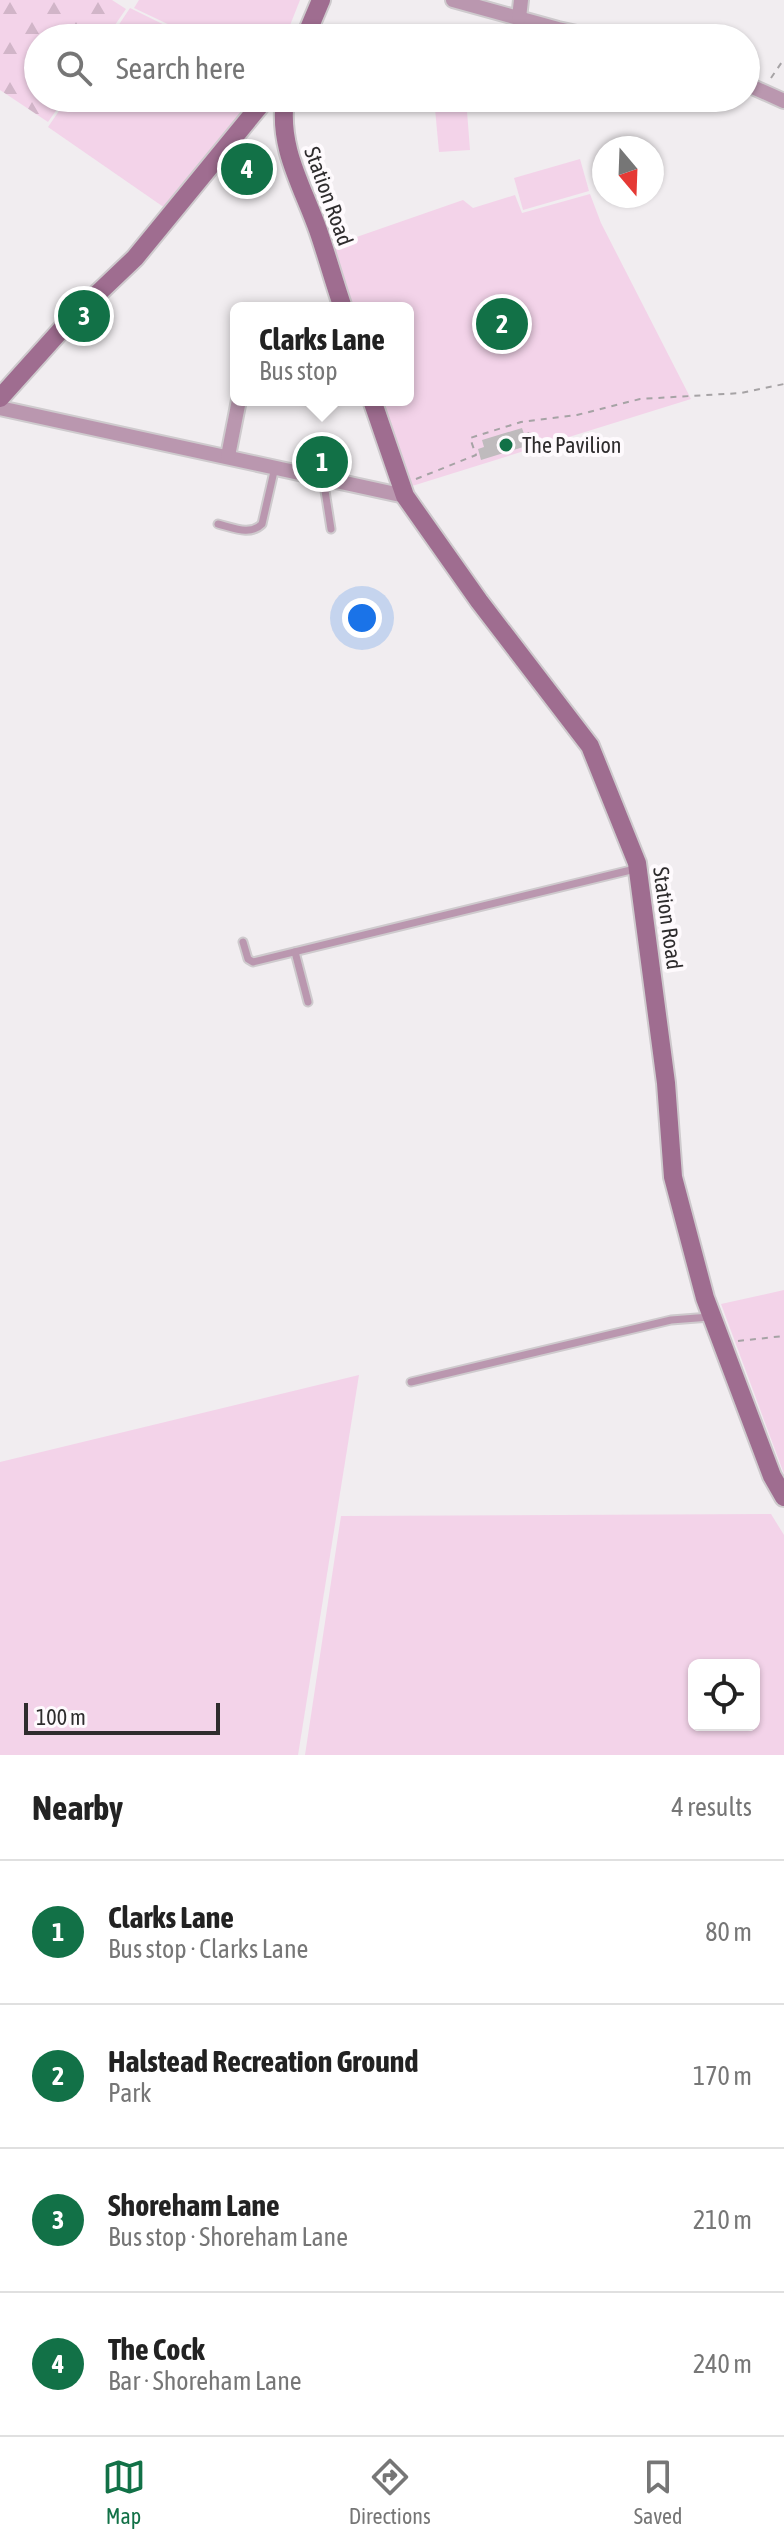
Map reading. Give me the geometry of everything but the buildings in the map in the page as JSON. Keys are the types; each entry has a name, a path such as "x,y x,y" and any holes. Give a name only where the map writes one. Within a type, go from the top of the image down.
{"street":[{"path":"311,24 321,0"},
{"path":"453,0 543,24"},
{"path":"519,18 521,0"},
{"path":"762,90 784,101"},
{"path":"0,398 70,320 135,258 255,112"},
{"name":"Station Road","path":"284,112 285,147 317,228 341,302"},
{"path":"228,456 238,406"},
{"name":"Station Road","path":"374,406 402,491 479,601 590,746 637,869 666,1083 673,1177 713,1317 772,1476 784,1497"},
{"path":"0,408 323,478 402,491"}],"lane":[{"path":"218,524 248,532 259,528 275,467"},
{"path":"323,478 331,529"},
{"path":"243,942 248,959 253,962 637,869"},
{"path":"295,952 308,1002"},
{"path":"411,1382 671,1320 713,1317"}],"path":[{"path":"762,90 784,59"},
{"path":"402,491 476,455 470,438 521,422 577,415 640,399 741,393 784,384"},
{"path":"735,1342 784,1336"}],"green space":[{"path":"0,0 112,0 126,9 116,24 24,24 24,106 0,90"},
{"path":"139,0 300,0 291,24 168,24 134,8"},
{"path":"130,8 163,24 119,24"},
{"path":"33,112 55,112 48,122"},
{"path":"58,112 244,112 165,208 48,127"},
{"path":"435,112 467,112 470,150 439,152"},
{"path":"580,159 589,191 523,210 514,178"},
{"path":"590,194 592,208 595,208 691,399 409,487 379,406 414,406 414,302 344,302 325,248 463,200 473,208 515,195 522,213"},
{"path":"784,1290 784,1474 721,1304"},
{"path":"359,1375 298,1755 0,1755 0,1462"},
{"path":"771,1514 784,1535 784,1755 305,1755 341,1516"}],"place":[{"name":"The Cock","path":"247,169"},
{"name":"Shoreham Lane","path":"84,316"},
{"name":"Halstead Recreation Ground","path":"502,324"},
{"name":"The Pavilion","path":"506,445"},
{"name":"Clarks Lane","path":"322,462"}]}
